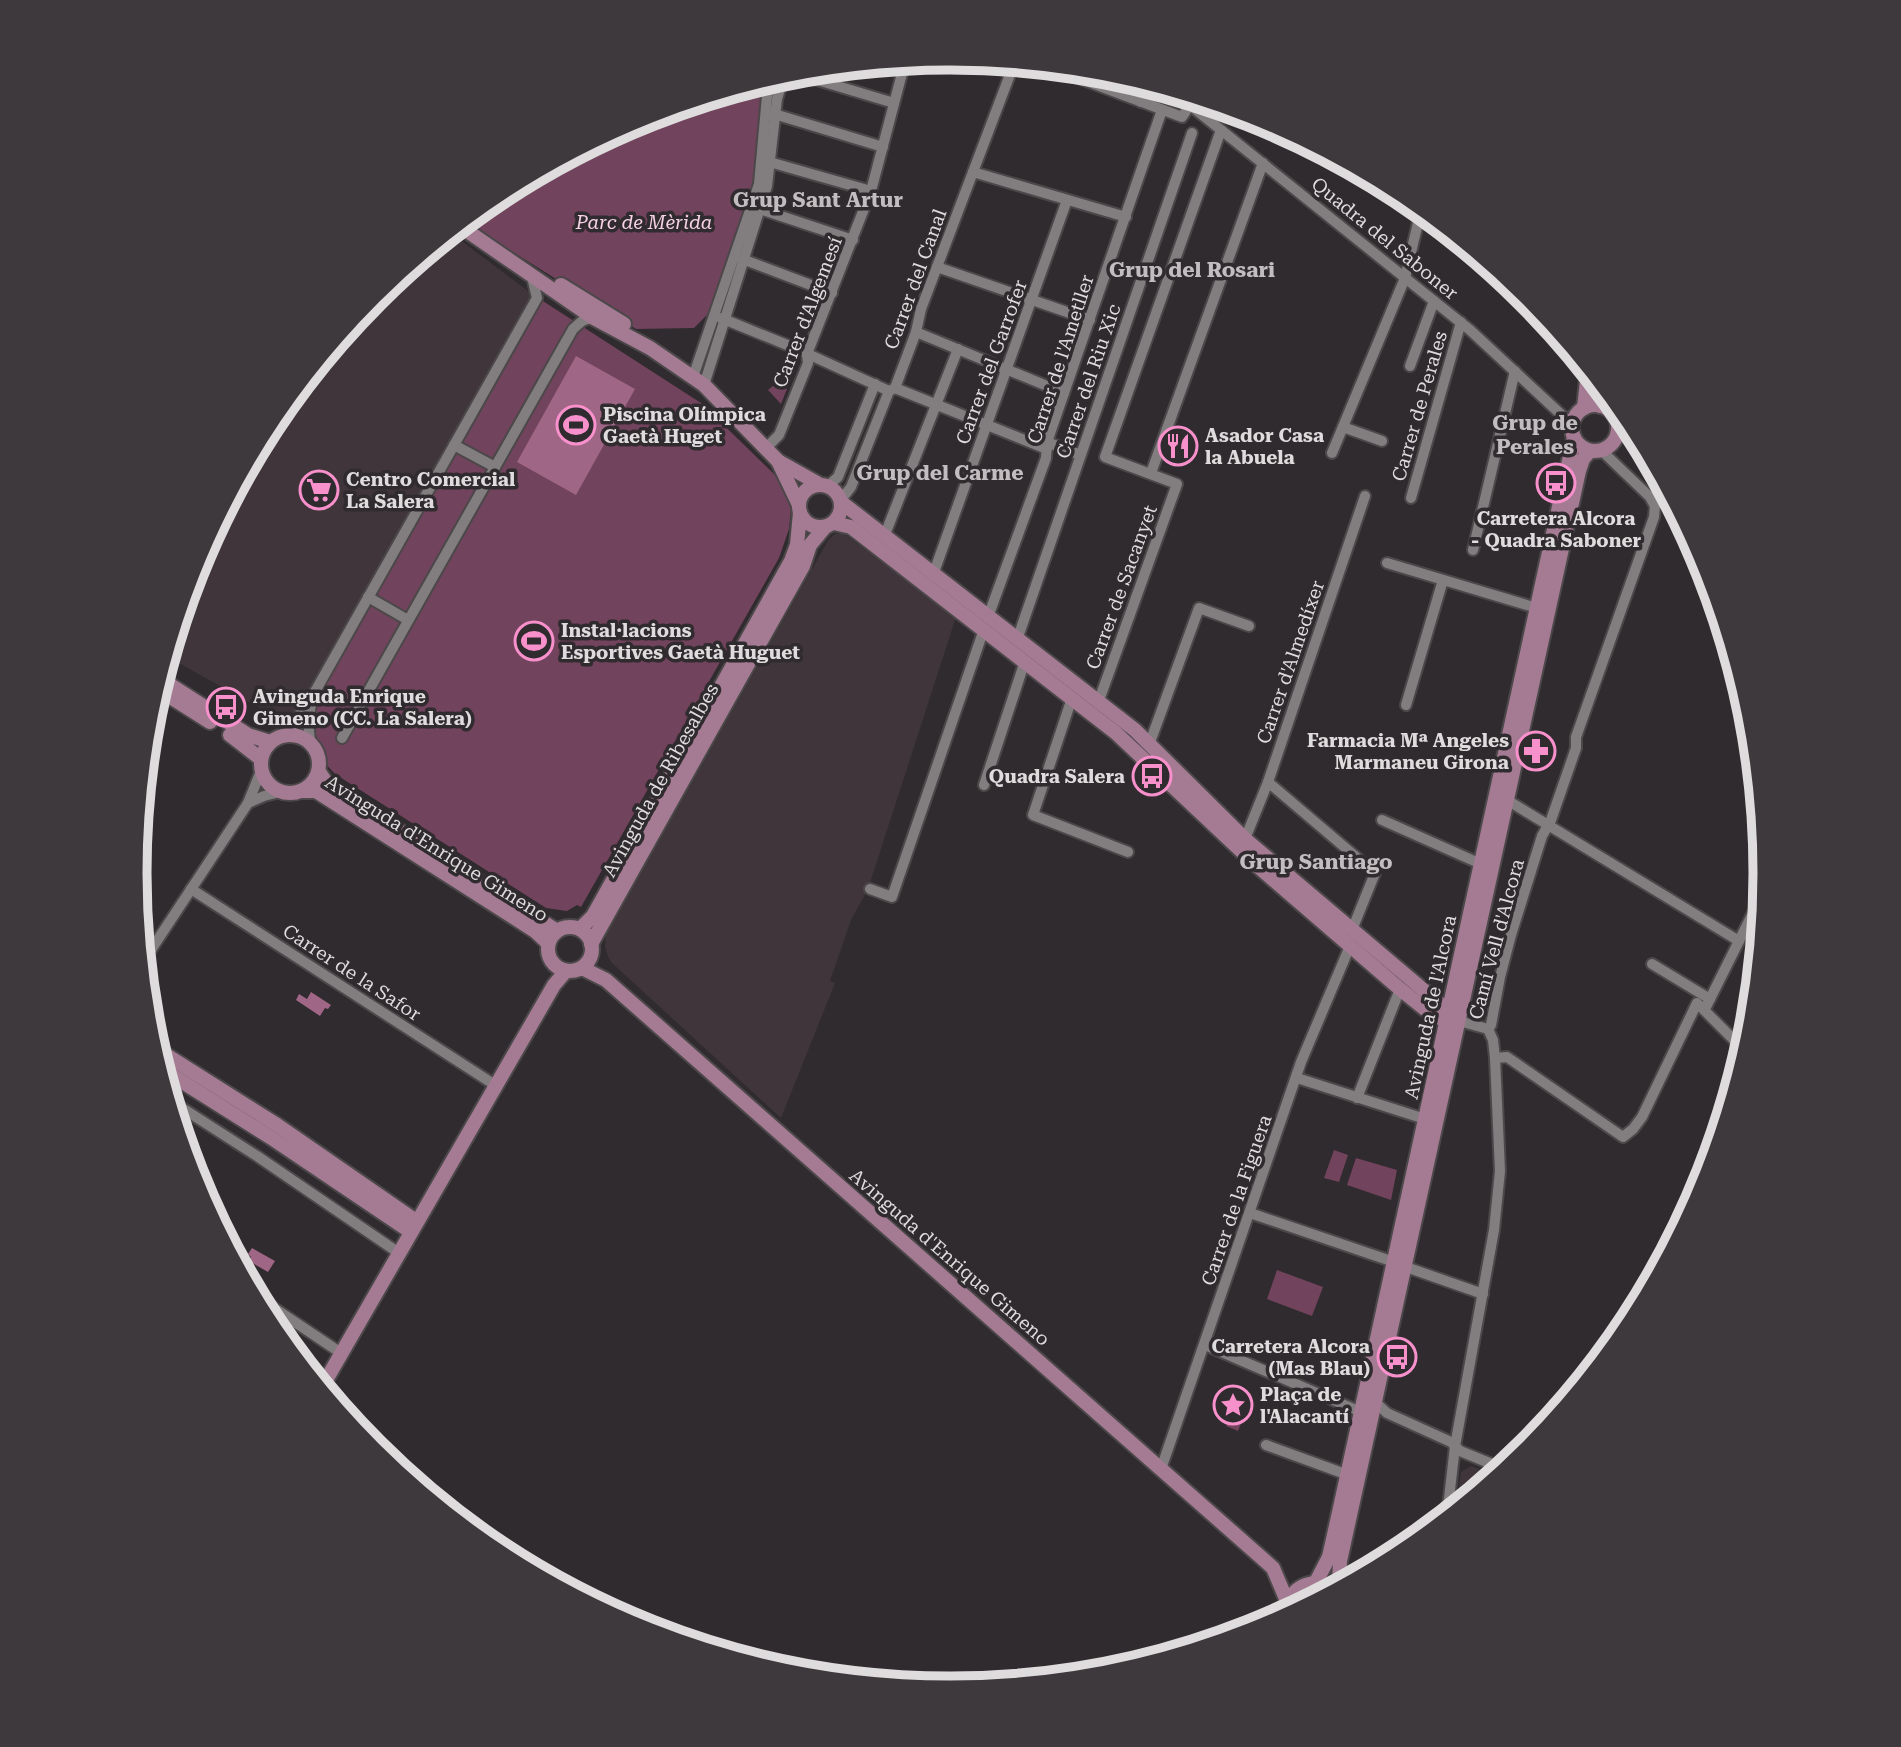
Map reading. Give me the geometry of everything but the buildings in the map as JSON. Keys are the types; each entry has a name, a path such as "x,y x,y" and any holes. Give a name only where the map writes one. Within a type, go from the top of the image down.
{"main road":[{"path":"468,231 508,252 596,314"},
{"path":"484,241 540,287 632,330 650,348 698,381 778,461 799,509 810,525 851,527 929,579 1130,736"},
{"name":"Avinguda de l'Alcora","path":"1400,1264 1452,1016 1480,864 1537,608 1574,422 1585,381"},
{"path":"1600,400 1600,405"},
{"path":"1600,405 1574,422 1580,447 1596,451 1610,446 1620,429"},
{"path":"1600,405 1605,408"},
{"name":"Avinguda de l'Alcora","path":"1339,1576 1340,1561 1374,1411 1425,1119 1507,800 1578,471 1583,458 1596,451"},
{"path":"778,461 836,491 841,501 929,579"},
{"path":"799,509 802,495 809,488 823,485"},
{"path":"830,525 840,513 841,501"},
{"name":"Avinguda de Ribesalbes","path":"580,929 593,916 791,561 797,545 799,509"},
{"name":"Avinguda de Ribesalbes","path":"588,956 803,566 810,545 830,525"},
{"path":"986,623 1017,640 1028,656"},
{"path":"167,695 243,743 261,765 268,784 280,792 292,794 303,791 313,783 319,772 319,755 310,741 300,735 287,734 270,742 248,735 170,685"},
{"path":"1074,692 1098,703 1145,750 1245,839 1452,1016"},
{"path":"261,765 270,742"},
{"path":"1145,750 1254,863 1435,1017 1452,1016"},
{"name":"Avinguda d'Enrique Gimeno","path":"319,772 328,785 553,937"},
{"name":"Avinguda d'Enrique Gimeno","path":"303,791 316,791 534,931 553,937"},
{"path":"326,1379 561,969 588,956 587,935 580,929 568,927 553,937 549,956 561,969"},
{"path":"1350,946 1352,930"},
{"name":"Avinguda d'Enrique Gimeno","path":"588,956 601,976 1273,1568 1321,1586"},
{"path":"168,1056 266,1118 414,1227"},
{"path":"173,1076 414,1227"},
{"name":"Avinguda de l'Alcora","path":"1312,1583 1329,1557 1348,1475 1374,1411"},
{"name":"Avinguda d'Enrique Gimeno","path":"1273,1568 1285,1603"},
{"path":"1290,1601 1295,1590 1312,1583"}],"street":[{"name":"Carrer d'Algemesí","path":"766,448 779,435 807,363 807,354 871,191 902,72"},
{"name":"Carrer del Canal","path":"841,501 851,487 916,332 921,309 1010,73"},
{"path":"820,81 894,103"},
{"path":"1086,82 1182,117 1189,107"},
{"path":"770,113 780,88"},
{"path":"698,381 755,208 766,161 770,113 766,96 768,91"},
{"path":"1141,102 1144,94"},
{"name":"Quadra del Saboner","path":"1194,108 1461,322 1574,422"},
{"name":"Carrer de l'Ametller","path":"870,889 892,897 1046,458 1047,446 1162,110"},
{"path":"770,113 883,147"},
{"path":"1221,130 1105,457 1151,473 1263,163"},
{"name":"Carrer del Riu Xic","path":"1017,640 1192,133"},
{"path":"766,161 871,191"},
{"path":"973,172 1126,217"},
{"name":"Carrer del Garrofer","path":"929,579 988,426 1067,200"},
{"path":"755,208 853,240"},
{"path":"1332,453 1405,278 1418,220"},
{"path":"739,258 832,293"},
{"path":"937,267 1090,320"},
{"path":"287,734 312,697 540,287"},
{"path":"1410,366 1434,301"},
{"path":"342,738 573,329 596,314"},
{"path":"720,318 875,384 988,426 1078,454"},
{"name":"Carrer de Perales","path":"1411,498 1461,322"},
{"path":"916,332 1065,393"},
{"path":"884,537 958,349"},
{"path":"1473,550 1515,371"},
{"path":"823,485 838,477 875,384"},
{"path":"1343,427 1382,440"},
{"path":"454,445 495,467"},
{"name":"Camí Vell d'Alcora","path":"1448,1504 1455,1446 1483,1294 1500,1171 1495,1058 1493,1040 1488,1030 1511,935 1542,836 1576,748 1576,737 1654,517 1655,506 1650,497 1596,451"},
{"name":"Carrer de Sacanyet","path":"1098,703 1177,484 1151,473"},
{"name":"Carrer d'Almedíxer","path":"1245,839 1268,782 1365,496"},
{"path":"1387,563 1537,608"},
{"path":"1406,705 1443,580"},
{"path":"368,597 408,620"},
{"path":"1145,750 1199,608 1248,626"},
{"path":"984,785 1028,656"},
{"path":"1074,692 1033,815 1128,852"},
{"path":"310,741 308,720 312,697"},
{"path":"151,951 248,803 261,765"},
{"path":"1268,782 1375,873 1352,930"},
{"path":"248,803 280,792"},
{"path":"1507,800 1739,941"},
{"path":"1381,820 1480,864"},
{"name":"Carrer de la Safor","path":"191,889 495,1085"},
{"path":"1707,1004 1752,914"},
{"name":"Carrer de la Figuera","path":"1161,1469 1301,1062 1350,946"},
{"path":"1652,964 1707,1004 1737,1041"},
{"path":"1357,1097 1400,989"},
{"path":"1495,1058 1507,1058 1623,1137 1642,1117 1697,1003 1707,1004"},
{"path":"1452,1016 1488,1030"},
{"path":"1297,1078 1425,1119"},
{"path":"183,1108 399,1253"},
{"path":"1250,1213 1483,1294"},
{"path":"275,1309 341,1353"},
{"path":"1205,1345 1451,1441 1460,1451 1494,1465"},
{"path":"1266,1445 1348,1475"}],"shaded area":[{"name":"Centro Comercial La Salera","path":"458,238 532,294 290,725 176,661 190,615 230,518 282,427 313,384 382,305"},
{"name":"Piscina Olímpica Gaetà Huget","path":"576,356 635,389 576,495 517,462"},
{"path":"843,533 956,617 868,889 851,920 830,981 835,983 781,1118 612,963 605,946 606,935 829,539 835,534"},
{"path":"311,992 331,1005 328,1009 325,1008 320,1016 296,1000 299,994 307,999"},
{"path":"252,1248 275,1261 268,1272 249,1261 251,1257 248,1254"},
{"path":"1471,1466 1486,1472 1458,1496 1461,1472"}],"green space":[{"name":"Parc de Mèrida","path":"767,91 754,188 713,309 694,328 636,329 473,227 504,205 595,153 692,113"},
{"name":"Instal·lacions Esportives Gaetà Huguet","path":"532,294 701,403 774,474 785,491 791,509 789,529 779,558 581,907 577,905 567,911 546,908 335,774 290,725"},
{"path":"779,381 787,389 781,404 768,390"},
{"path":"1334,1150 1348,1155 1339,1182 1324,1178"},
{"path":"1356,1158 1397,1170 1391,1200 1347,1185"},
{"path":"1277,1270 1323,1287 1312,1316 1267,1299"},
{"path":"1237,1398 1249,1403 1238,1431 1226,1426"}],"place":[{"name":"Piscina Olímpica Gaetà Huget","path":"576,425"},
{"name":"Asador Casa la Abuela","path":"1178,446"},
{"name":"Carretera Alcora - Quadra Saboner","path":"1556,483"},
{"name":"Centro Comercial La Salera","path":"319,490"},
{"name":"Instal·lacions Esportives Gaetà Huguet","path":"534,641"},
{"name":"Avinguda Enrique Gimeno (CC. La Salera)","path":"226,707"},
{"name":"Farmacia Mª Angeles Marmaneu Girona","path":"1536,751"},
{"name":"Quadra Salera","path":"1152,776"},
{"name":"Carretera Alcora (Mas Blau)","path":"1397,1357"},
{"name":"Plaça de l'Alacantí","path":"1233,1405"}],"district":[{"name":"Grup Sant Artur","path":"818,200"},
{"name":"Grup del Rosari","path":"1192,270"},
{"name":"Grup de Perales","path":"1535,435"},
{"name":"Grup del Carme","path":"940,473"},
{"name":"Grup Santiago","path":"1316,862"}]}
